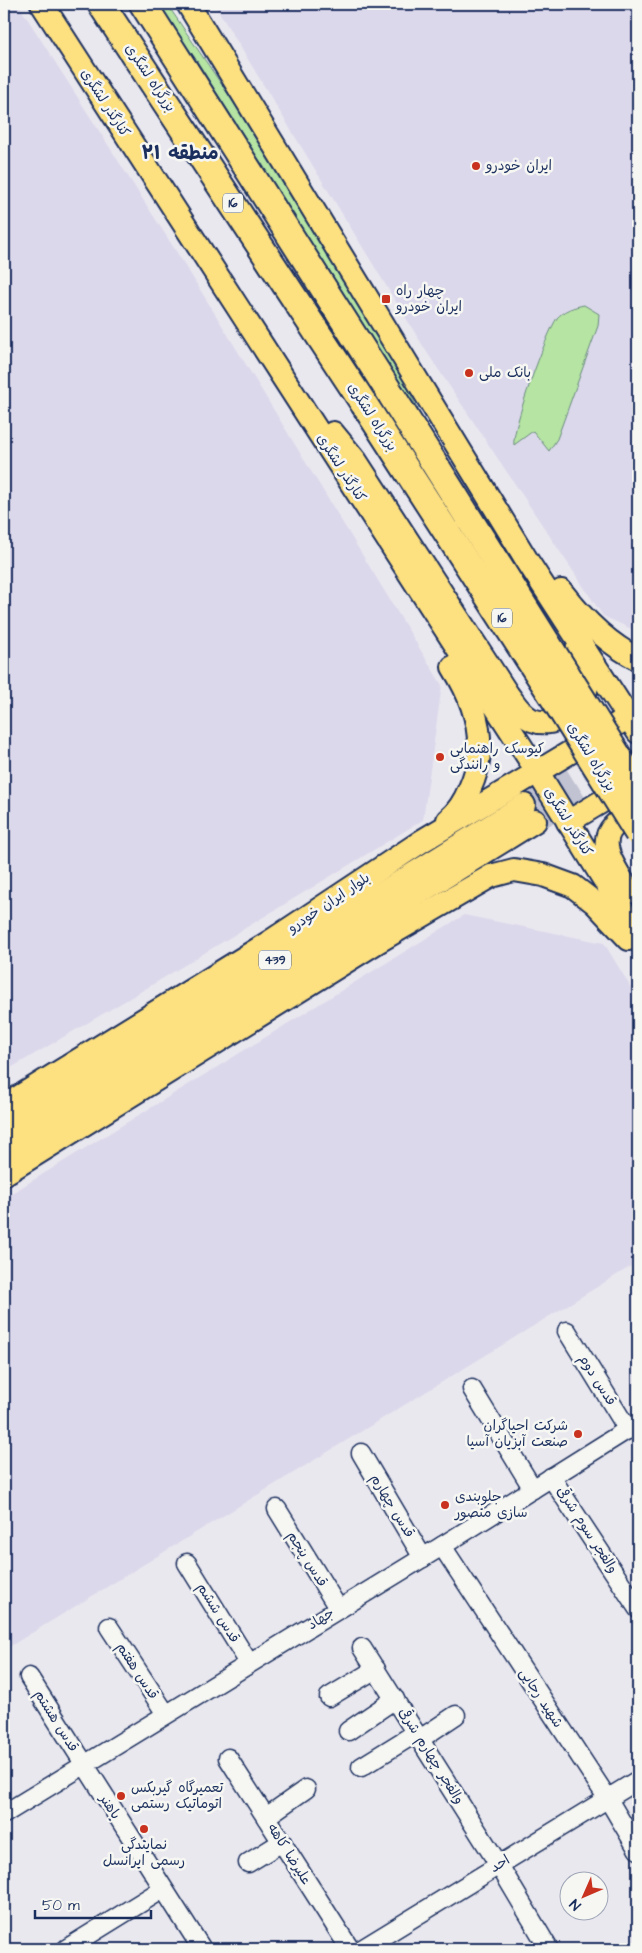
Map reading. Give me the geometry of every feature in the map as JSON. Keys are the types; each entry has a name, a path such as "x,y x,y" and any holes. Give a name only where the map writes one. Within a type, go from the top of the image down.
{"highway":[{"name":"بزرگراه لشگری","path":"101,4 364,404 550,692 638,833"},
{"name":"بزرگراه لشگری","path":"143,4 638,788"}],"main road":[{"name":"کنارگذر لشگری","path":"42,4 537,771 638,934"},
{"path":"50,4 74,56"},
{"path":"188,4 528,562 634,724"},
{"path":"274,364 356,461 519,710 530,719 539,722 550,722 560,719 579,704 585,693 586,680 574,645 528,562"},
{"path":"274,364 331,477 464,684 475,710 481,744 477,774 466,797 452,817 422,841"},
{"path":"493,504 582,615 620,650 638,660"},
{"name":"بلوار ایران خودرو","path":"4,1106 272,941 422,841 537,771 634,724"},
{"path":"568,822 638,779"},
{"path":"638,812 611,828 607,833 604,844 607,854 638,906"},
{"name":"439","path":"32,1122 529,813"},
{"path":"4,1174 433,907 491,876 514,870 543,875 572,886 595,903 638,950"},
{"path":"4,1128 32,1122"},
{"path":"4,1150 32,1122"}],"street":[{"name":"قدس دوم","path":"567,1331 633,1426"},
{"path":"472,1389 532,1489"},
{"name":"جهاد","path":"4,1814 338,1608 423,1558 633,1426"},
{"name":"قدس چهارم","path":"361,1453 423,1558"},
{"name":"والفجر سوم شرقی","path":"551,1477 638,1608"},
{"name":"قدس پنجم","path":"277,1509 338,1608"},
{"name":"شهید رجایی","path":"442,1546 608,1799 638,1850"},
{"name":"قدس ششم","path":"187,1563 249,1663"},
{"name":"قدس هفتم","path":"109,1627 166,1714"},
{"name":"والفجر چهارم شرقی","path":"362,1648 499,1865 549,1949"},
{"path":"329,1697 376,1669"},
{"name":"قدس هشتم","path":"29,1677 83,1765"},
{"path":"348,1732 395,1699"},
{"path":"361,1767 456,1715"},
{"name":"علیرضا کاهه","path":"228,1758 350,1949"},
{"name":"باهنر","path":"83,1765 202,1949"},
{"name":"احد","path":"362,1949 638,1780"},
{"path":"266,1817 306,1789"},
{"path":"248,1863 282,1842"},
{"path":"66,1949 162,1889"}],"shaded area":[{"path":"4,4 18,4 190,273 442,685 423,820 147,988 4,1072"},
{"name":"ایران خودرو","path":"214,4 638,4 638,632 603,616 426,351"},
{"path":"464,915 604,943 638,999 638,1262 4,1650 4,1198"}],"green space":[{"path":"156,4 167,4 253,131 396,362 425,425 195,58"},
{"path":"584,305 599,314 598,326 557,439 549,451 533,431 514,445 518,421 524,402 538,360 552,327 557,318 563,313"}],"tunnel":[{"path":"524,805 638,735"},
{"path":"535,821 638,758"}],"place":[{"name":"ایران خودرو","path":"476,166"},
{"name":"چهار راه ایران خودرو","path":"386,299"},
{"name":"بانک ملی","path":"469,373"},
{"name":"کیوسک راهنمایی و رانندگی","path":"440,757"},
{"name":"شرکت احیاگران صنعت آبزیان آسیا","path":"578,1434"},
{"name":"جلوبندی سازی منصور","path":"445,1505"},
{"name":"تعمیرگاه گیربکس اتوماتیک رستمی","path":"121,1796"},
{"name":"نمایندگی رسمی ایرانسل","path":"144,1829"}],"district":[{"name":"منطقه ۲۱","path":"180,153"}]}
